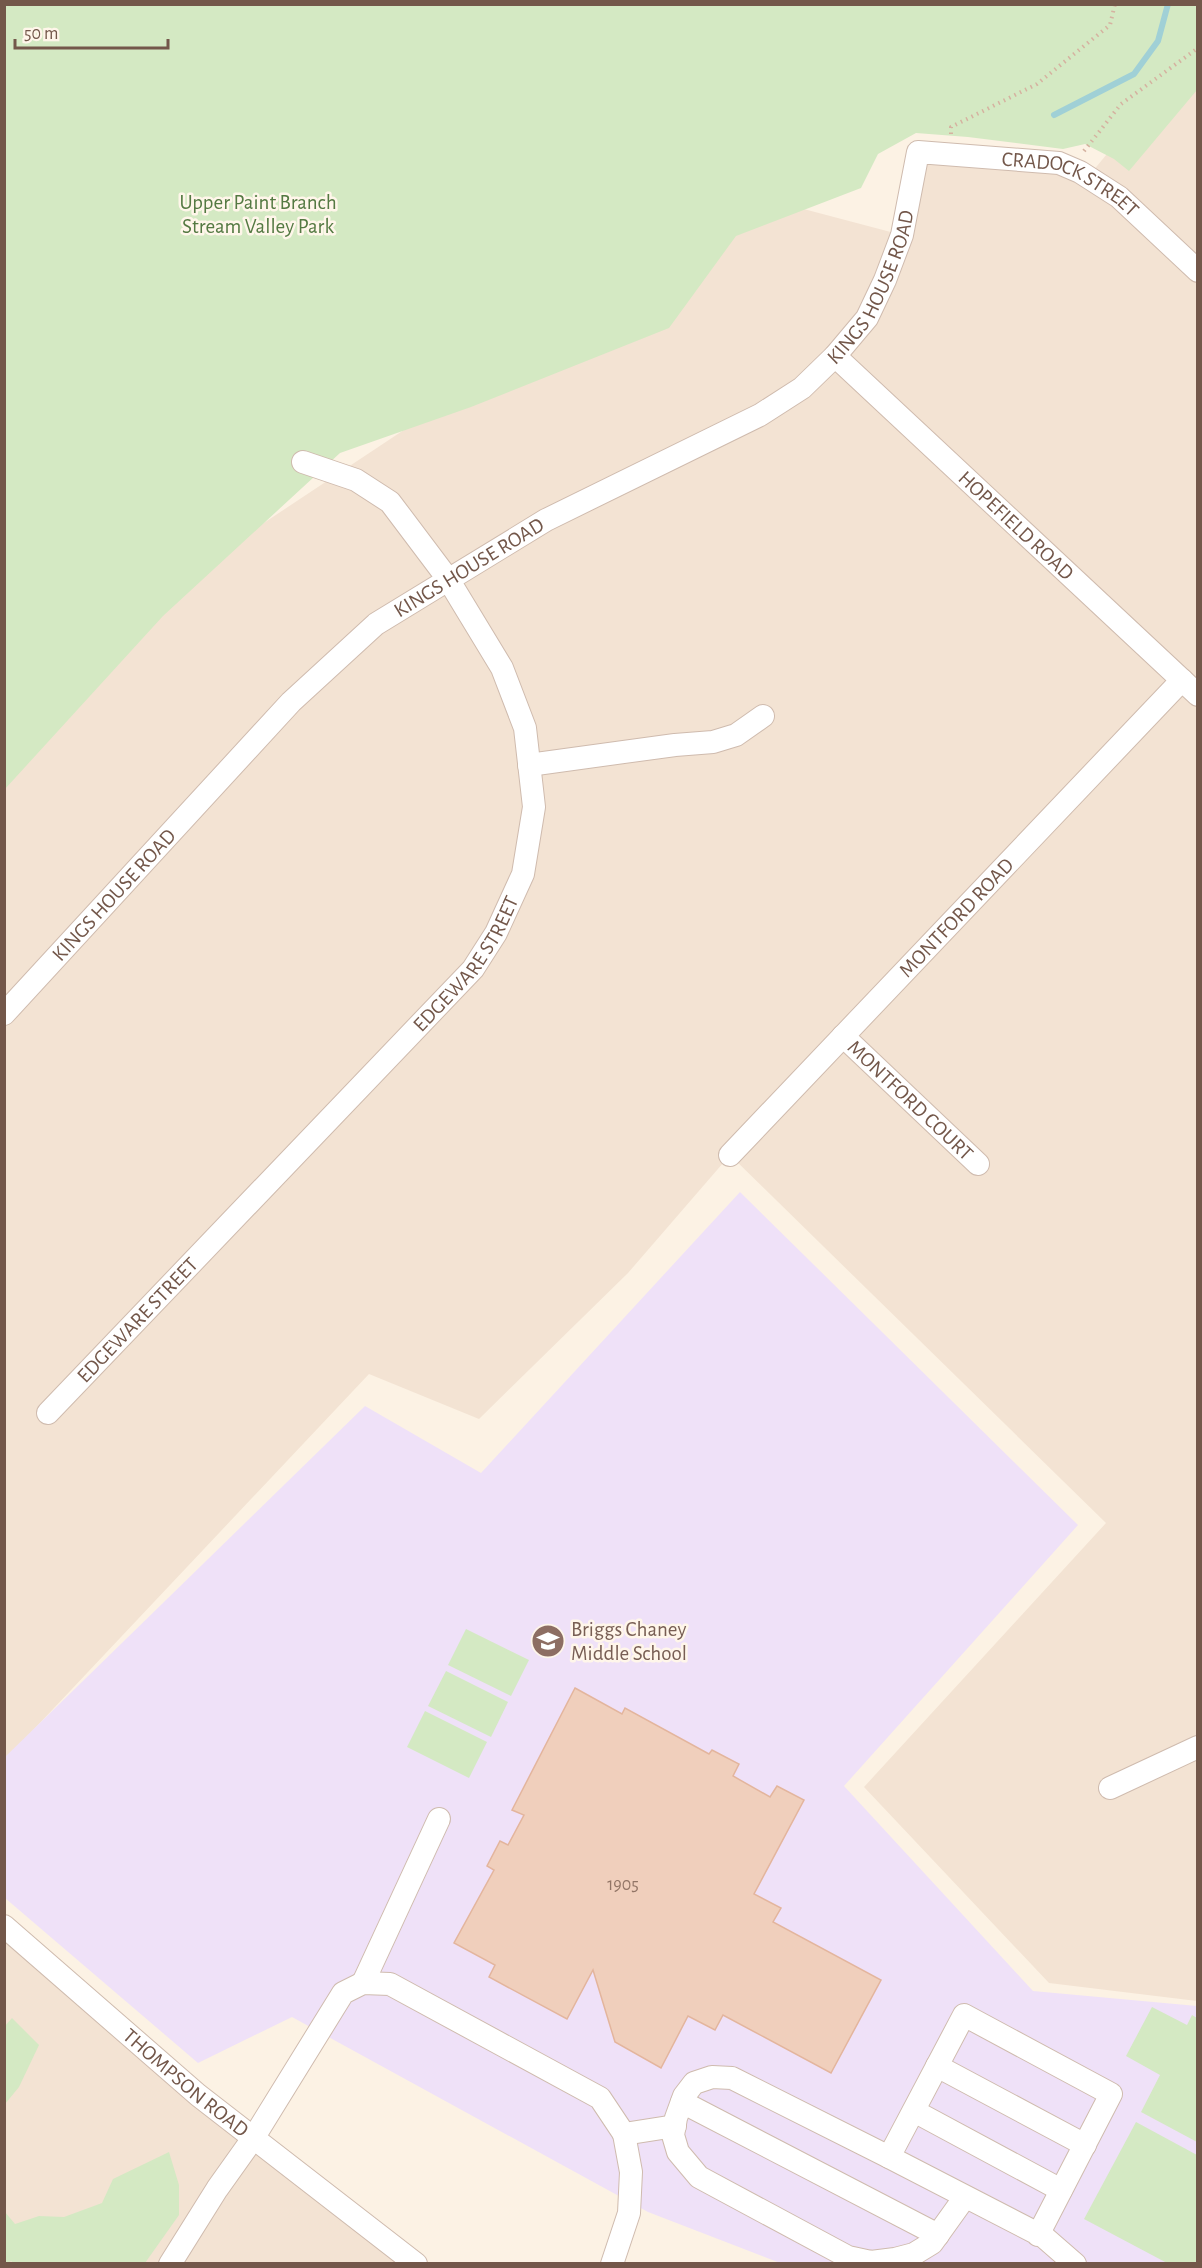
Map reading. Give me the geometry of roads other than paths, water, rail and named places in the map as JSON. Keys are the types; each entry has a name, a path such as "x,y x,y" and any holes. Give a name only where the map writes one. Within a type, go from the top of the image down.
{"street":[{"name":"CRADOCK STREET","path":"918,152 1059,163 1119,197 1197,271"},
{"name":"KINGS HOUSE ROAD","path":"4,1014 291,702 376,624 546,520 760,415 802,388 836,356 867,318 885,280 902,235 918,152"},
{"name":"HOPEFIELD ROAD","path":"836,356 1190,687"},
{"name":"EDGEWARE STREET","path":"48,1413 473,969 496,933 523,874 534,807 525,728 502,668 448,579 390,502 356,480 303,462"},
{"name":"MONTFORD ROAD","path":"730,1155 843,1036 1190,687"},
{"path":"529,765 713,742 736,735 763,716"},
{"name":"MONTFORD COURT","path":"843,1036 978,1164"},
{"path":"1110,1788 1197,1747"},
{"path":"363,1983 439,1819"},
{"name":"THOMPSON ROAD","path":"4,1926 160,2064 254,2137 217,2189 170,2264"},
{"path":"416,2264 254,2137 343,1993 363,1983 390,1984 600,2098 624,2134 631,2172 629,2213 612,2264"},
{"path":"889,2157 964,2015 1112,2094 1038,2235"},
{"path":"938,2066 1085,2145"},
{"path":"965,2197 932,2243 914,2254 871,2262 848,2257 699,2177 678,2152 673,2135 681,2103 694,2083 712,2077 732,2078 889,2157 1038,2235 1075,2264"},
{"path":"681,2103 938,2235"},
{"path":"914,2111 1061,2190"},
{"path":"624,2134 675,2126"}],"waterway":[{"path":"1054,115 1134,74 1158,41 1168,4"}],"place":[{"name":"Briggs Chaney Middle School","path":"548,1641"}],"park label":[{"name":"Upper Paint Branch Stream Valley Park","path":"258,214"}]}
